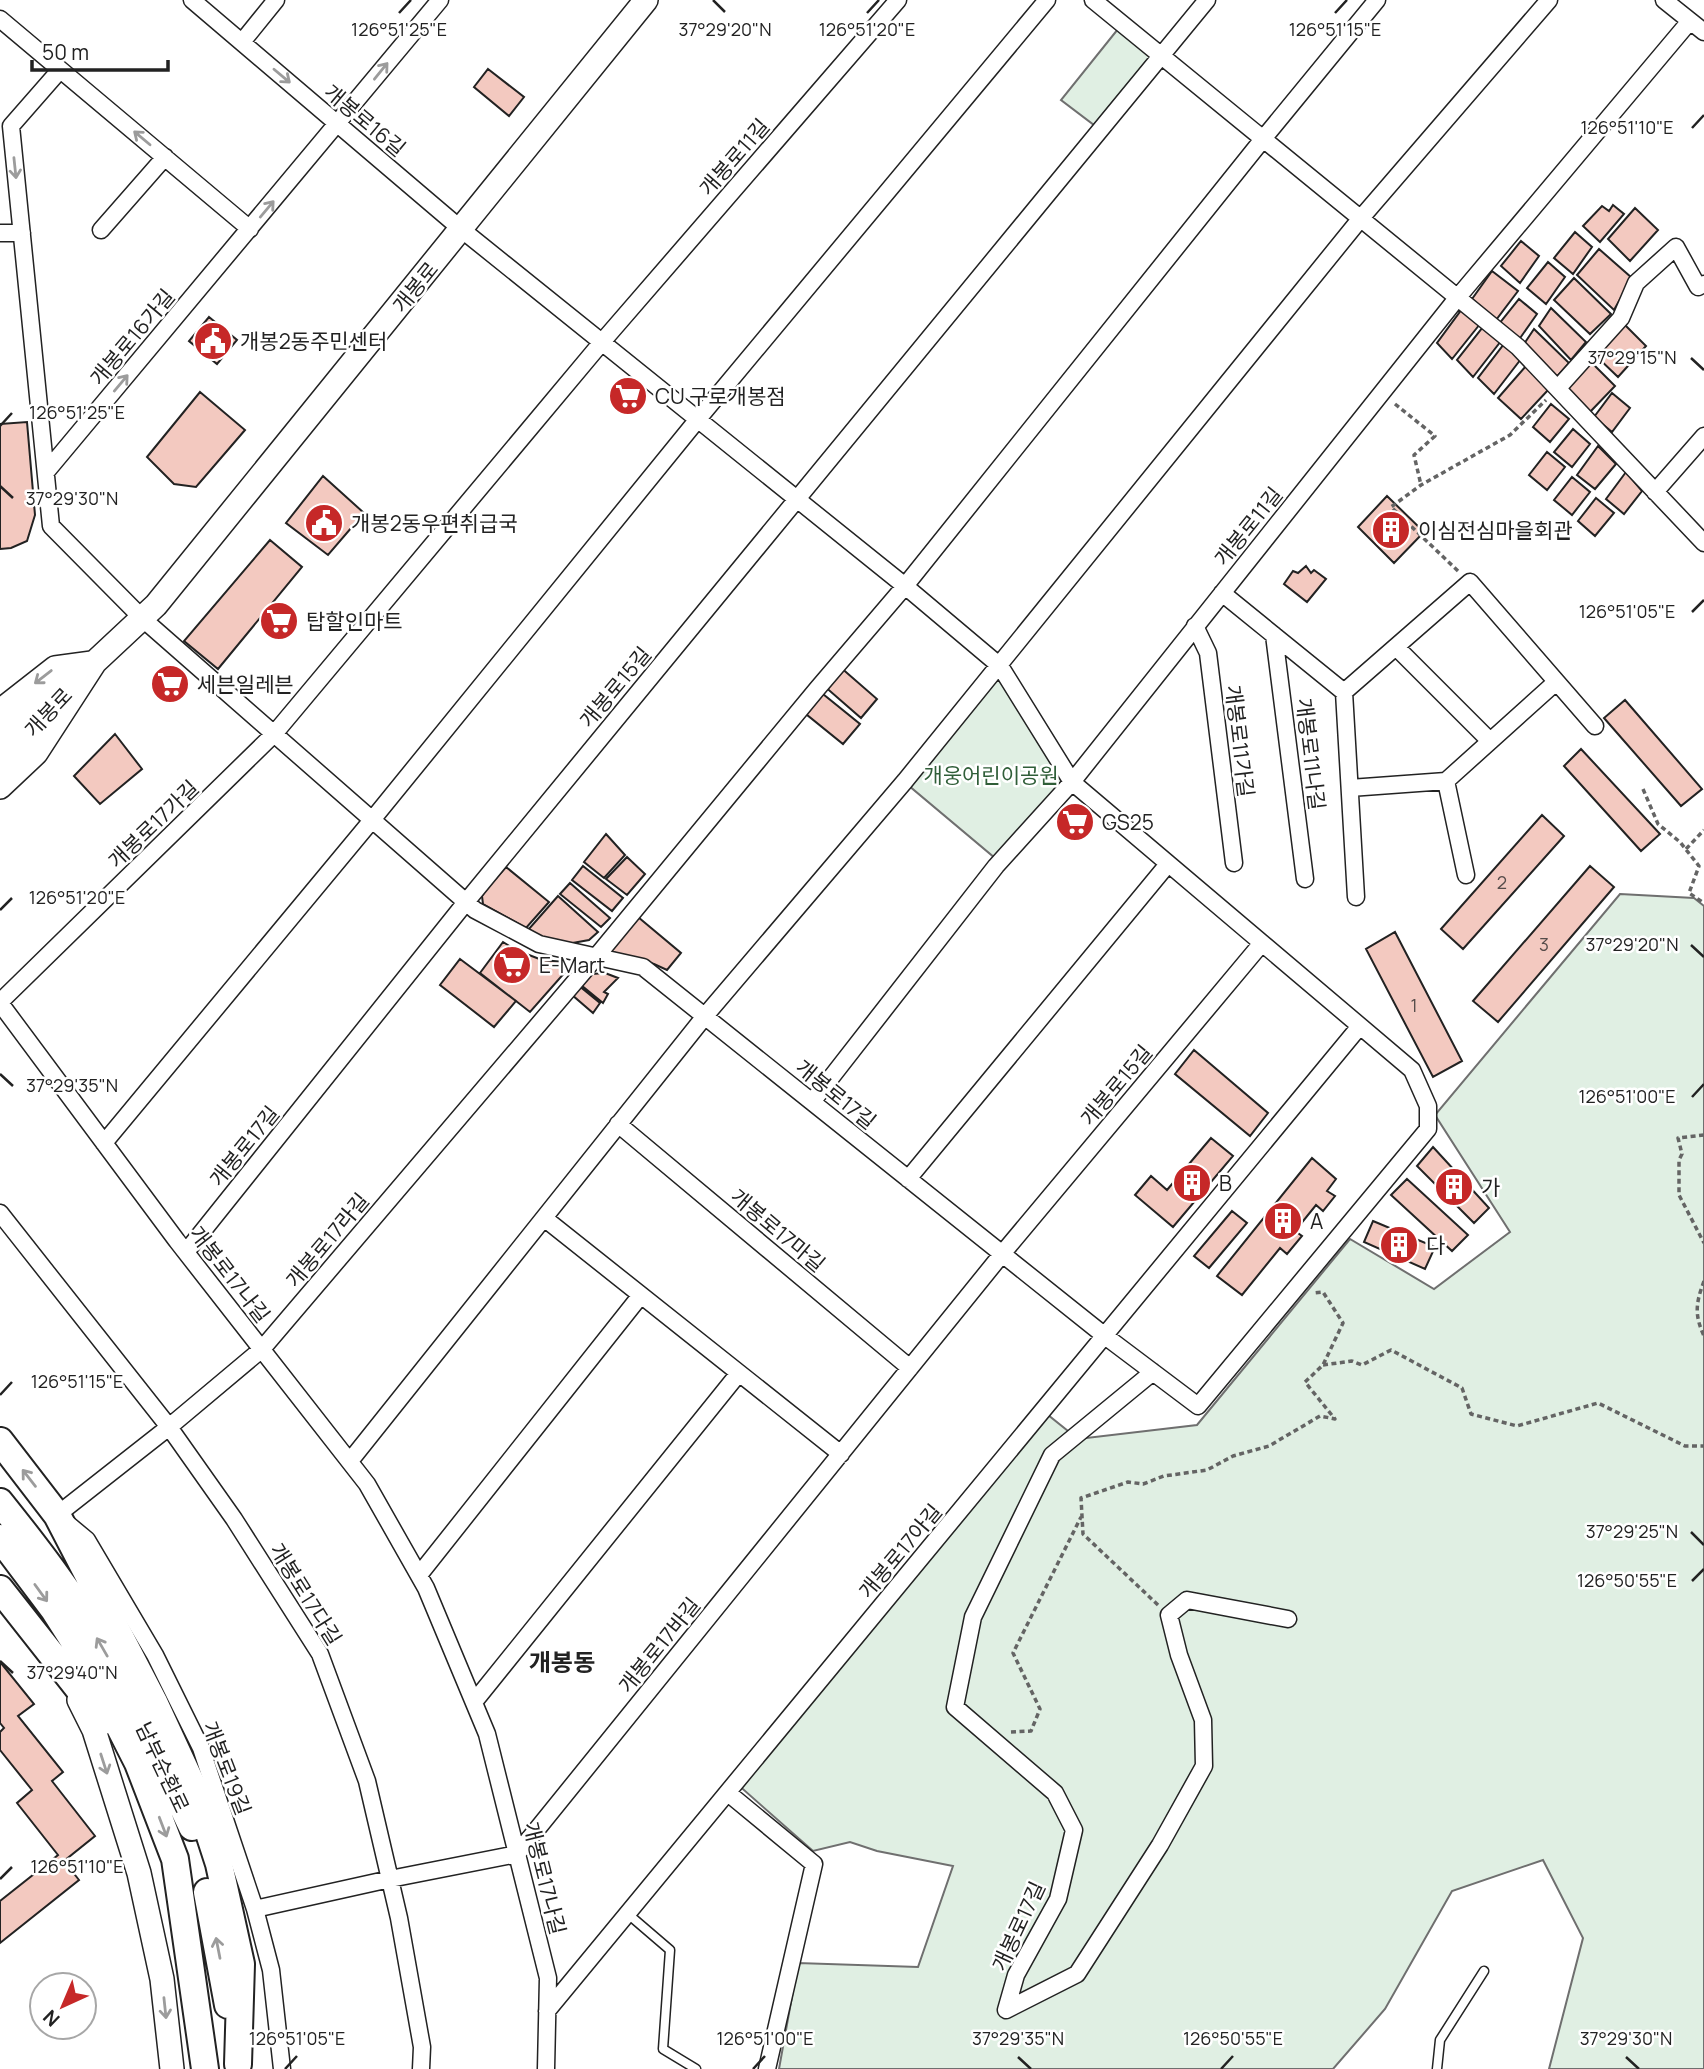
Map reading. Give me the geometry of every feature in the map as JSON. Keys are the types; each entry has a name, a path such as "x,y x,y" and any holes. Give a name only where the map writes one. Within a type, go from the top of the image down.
{"main road":[{"name":"개봉로","path":"0,733 95,662 143,619 646,0"},
{"name":"개봉로","path":"0,760 22,741 95,662"},
{"path":"0,711 55,668 95,662"},
{"path":"0,787 36,753 95,662"},
{"path":"0,1441 57,1515 154,1702 200,1805 219,1864 241,1964 238,2066"},
{"name":"남부순환로","path":"0,1502 37,1548 101,1644 139,1714 195,1834 220,1957 238,2066"},
{"name":"남부순환로","path":"0,1538 54,1610 84,1657 138,1763 175,1859 205,2069"},
{"path":"6,1597 138,1763"},
{"path":"38,1640 78,1700 94,1730 139,1873 162,1979 172,2069"}],"street":[{"name":"개봉로16길","path":"192,0 461,229"},
{"path":"242,42 276,0"},
{"name":"개봉로16가길","path":"46,472 440,0"},
{"name":"개봉로11길","path":"602,342 898,0"},
{"path":"104,1143 372,820 698,419 1047,0"},
{"path":"1093,0 1518,347 1703,542"},
{"path":"798,500 1207,0"},
{"path":"596,957 905,586 1377,0"},
{"path":"349,1461 705,1016 1000,666 1361,218 1549,0"},
{"path":"1664,0 1704,32"},
{"path":"0,19 250,229"},
{"name":"개봉로11길","path":"1072,782 1458,297 1690,21"},
{"name":"개봉로17길","path":"60,70 11,126 51,526 143,619 475,911 539,944 643,967 1105,1336 1198,1406 1428,1129 1428,1106 1412,1070 1360,1026"},
{"path":"101,230 165,157"},
{"path":"461,229 905,586 1000,666 1072,782 1360,1026 1105,1336"},
{"path":"0,233 22,233"},
{"path":"1558,388 1620,318 1636,283 1676,247 1698,287 1704,284"},
{"path":"274,734 602,342"},
{"path":"1655,492 1704,436"},
{"name":"개봉로15길","path":"466,902 798,500"},
{"path":"1469,582 1595,726"},
{"name":"개봉로11나길","path":"1344,692 1469,582"},
{"name":"개봉로11나길","path":"1222,593 1344,692 1356,897"},
{"name":"개봉로11가길","path":"1195,626 1208,653 1234,863"},
{"name":"개봉로11나길","path":"1274,635 1306,878"},
{"path":"1396,647 1490,741"},
{"path":"1350,788 1446,781 1556,682"},
{"name":"개봉로17가길","path":"0,1003 274,734"},
{"path":"1446,781 1466,875"},
{"path":"812,1102 996,866 1072,782"},
{"path":"908,1179 1168,864"},
{"name":"개봉로17길","path":"186,1252 466,902"},
{"name":"개봉로15길","path":"1002,1254 1262,943"},
{"name":"개봉로17라길","path":"57,1515 262,1349 596,957"},
{"name":"개봉로17나길","path":"0,1003 186,1252 367,1484 419,1575 487,1734 548,1978 546,2069"},
{"name":"개봉로17마길","path":"618,1124 911,1368"},
{"name":"개봉로17다길","path":"0,1213 169,1427 234,1519 320,1654 367,1780 390,1879 422,2048 421,2069"},
{"path":"544,1218 841,1454"},
{"name":"개봉로17바길","path":"517,1854 1002,1254"},
{"path":"419,1575 641,1295"},
{"name":"개봉로17아길","path":"547,2011 1105,1336"},
{"name":"개봉로17길","path":"1153,1372 1052,1455 973,1617 955,1707 1055,1793 1074,1830 1058,1899 1016,1975 1006,2010 1077,1974 1160,1845 1204,1766 1203,1720 1179,1655 1169,1615"},
{"path":"474,1702 739,1373"},
{"name":"개봉로19길","path":"57,1515 86,1540 155,1655 201,1748 255,1909 271,1970 282,2069"},
{"path":"1169,1615 1186,1600 1288,1619"},
{"path":"728,1793 814,1864 767,2069"},
{"path":"255,1909 517,1854"}],"lane":[{"path":"628,1914 670,1950 663,2049 696,2069"},
{"path":"1437,2069 1440,2040 1484,1971"}],"path":[{"path":"1469,582 1391,507 1421,485 1510,435 1558,388"},
{"path":"1385,396 1435,436 1414,455 1421,485"},
{"path":"1643,789 1658,824 1699,866 1689,893 1704,904"},
{"path":"1686,850 1704,830"},
{"path":"1704,1135 1678,1138 1682,1154 1679,1160 1679,1195 1704,1243"},
{"path":"1704,1281 1698,1297 1696,1319 1704,1336"},
{"path":"1169,1615 1083,1534 1082,1498 1128,1482 1143,1485 1164,1476 1207,1470 1233,1456 1269,1446 1320,1416 1335,1419 1305,1382 1323,1365 1343,1323 1323,1292 1291,1294"},
{"path":"1323,1365 1352,1361 1362,1365 1391,1350 1462,1388 1471,1414 1517,1426 1598,1403 1685,1446 1704,1446"},
{"path":"984,1732 1031,1731 1040,1709 1013,1653 1082,1514"}],"green space":[{"path":"1122,24 1155,51 1094,125 1061,100"},
{"name":"개웅어린이공원","path":"998,674 1064,783 995,858 908,785"},
{"path":"1620,894 1694,898 1704,906 1704,2069 1549,2069 1583,1938 1543,1860 1452,1891 1385,2009 1333,2069 779,2069 798,1963 918,1967 953,1866 877,1851 850,1842 813,1851 736,1783 1043,1411 1078,1439 1197,1425 1350,1239 1434,1289 1510,1232 1435,1115"}],"building":[{"path":"488,69 524,97 509,116 474,87"},
{"path":"1613,205 1624,214 1600,242 1583,226 1602,206 1609,211"},
{"path":"1635,208 1658,230 1630,261 1608,239"},
{"path":"1575,232 1592,247 1573,274 1554,258"},
{"path":"1521,241 1539,256 1520,283 1501,266"},
{"path":"1599,249 1632,278 1614,310 1577,275"},
{"path":"1548,262 1565,277 1546,304 1527,288"},
{"path":"1492,271 1518,291 1496,320 1472,299"},
{"path":"1574,278 1611,314 1590,334 1554,300"},
{"path":"1519,299 1537,314 1518,341 1499,324"},
{"path":"1551,308 1586,342 1571,360 1539,326"},
{"path":"1462,309 1480,324 1452,359 1437,343"},
{"name":"개봉2동주민센터","path":"209,317 237,340 217,364 189,341"},
{"path":"1623,323 1646,346 1618,377 1595,355"},
{"path":"1483,327 1501,341 1473,377 1457,360"},
{"path":"1534,329 1569,363 1554,380 1522,347"},
{"path":"1504,344 1521,359 1494,394 1478,378"},
{"path":"1591,362 1615,386 1589,413 1565,390"},
{"path":"1526,366 1549,389 1521,419 1498,398"},
{"path":"200,392 245,430 196,487 174,484 147,457"},
{"path":"1612,393 1630,408 1612,432 1594,417"},
{"path":"1551,404 1569,419 1550,442 1533,427"},
{"path":"27,422 35,515 27,541 11,548 0,549 0,424"},
{"path":"1573,429 1590,444 1572,467 1554,452"},
{"path":"1598,446 1616,464 1595,489 1577,475"},
{"path":"1547,452 1565,467 1547,490 1529,475"},
{"path":"1626,472 1642,491 1624,514 1606,499"},
{"path":"323,476 364,513 328,555 286,523"},
{"path":"1572,477 1590,492 1572,515 1554,500"},
{"name":"이심전심마을회관","path":"1387,496 1424,532 1394,563 1358,527"},
{"path":"1596,498 1614,513 1595,536 1578,521"},
{"path":"270,540 302,567 218,669 184,641"},
{"path":"1306,566 1311,573 1314,570 1326,579 1307,602 1284,584 1293,571 1298,573"},
{"path":"839,666 877,699 861,718 823,685"},
{"path":"818,690 860,724 843,744 801,710"},
{"path":"1625,700 1702,789 1681,806 1604,718"},
{"path":"115,734 142,769 100,804 74,776"},
{"path":"1581,749 1660,834 1641,851 1564,766"},
{"path":"1542,815 1564,836 1463,949 1441,929"},
{"path":"606,834 625,855 604,878 584,862"},
{"path":"627,857 645,874 627,895 606,879"},
{"path":"583,866 623,898 612,911 572,880"},
{"path":"1590,866 1614,887 1498,1022 1473,1001"},
{"path":"506,867 549,902 526,928 483,904 482,896"},
{"path":"570,883 610,918 601,927 560,894"},
{"path":"558,896 598,932 589,940 567,944 540,937 528,930"},
{"path":"638,917 681,953 667,970 609,951"},
{"path":"1395,932 1462,1061 1433,1077 1366,949"},
{"path":"503,942 542,960 564,962 567,970 530,1012 480,973"},
{"path":"460,959 516,1001 494,1027 440,985"},
{"path":"605,973 618,978 604,992 608,994 603,1003 581,985 592,974"},
{"path":"578,985 600,1003 593,1013 571,994"},
{"path":"1194,1050 1268,1113 1250,1136 1175,1074"},
{"name":"B","path":"1211,1138 1233,1156 1173,1227 1135,1195 1151,1176 1167,1190"},
{"name":"가","path":"1433,1147 1489,1208 1474,1223 1417,1166"},
{"name":"A","path":"1312,1158 1336,1179 1327,1191 1335,1196 1323,1211 1316,1205 1295,1231 1302,1236 1287,1254 1280,1248 1242,1295 1217,1276"},
{"path":"1407,1179 1468,1235 1452,1251 1391,1195"},
{"name":"B","path":"1232,1211 1247,1223 1209,1268 1194,1256"},
{"name":"다","path":"1373,1221 1435,1247 1425,1269 1364,1242"},
{"path":"0,1662 34,1704 18,1716 63,1772 52,1781 95,1836 64,1861 79,1880 0,1943 0,1901 58,1855 17,1803 32,1790 0,1750 0,1732 4,1728 0,1723"}],"place":[{"name":"개봉2동주민센터","path":"213,341"},
{"name":"CU 구로개봉점","path":"628,396"},
{"name":"개봉2동우편취급국","path":"324,523"},
{"name":"이심전심마을회관","path":"1391,530"},
{"name":"탑할인마트","path":"279,621"},
{"name":"세븐일레븐","path":"170,684"},
{"name":"GS25","path":"1075,822"},
{"name":"E-Mart","path":"512,965"},
{"name":"B","path":"1192,1183"},
{"name":"가","path":"1454,1187"},
{"name":"A","path":"1283,1221"},
{"name":"다","path":"1399,1245"}],"district":[{"name":"개봉동","path":"562,1661"}]}
